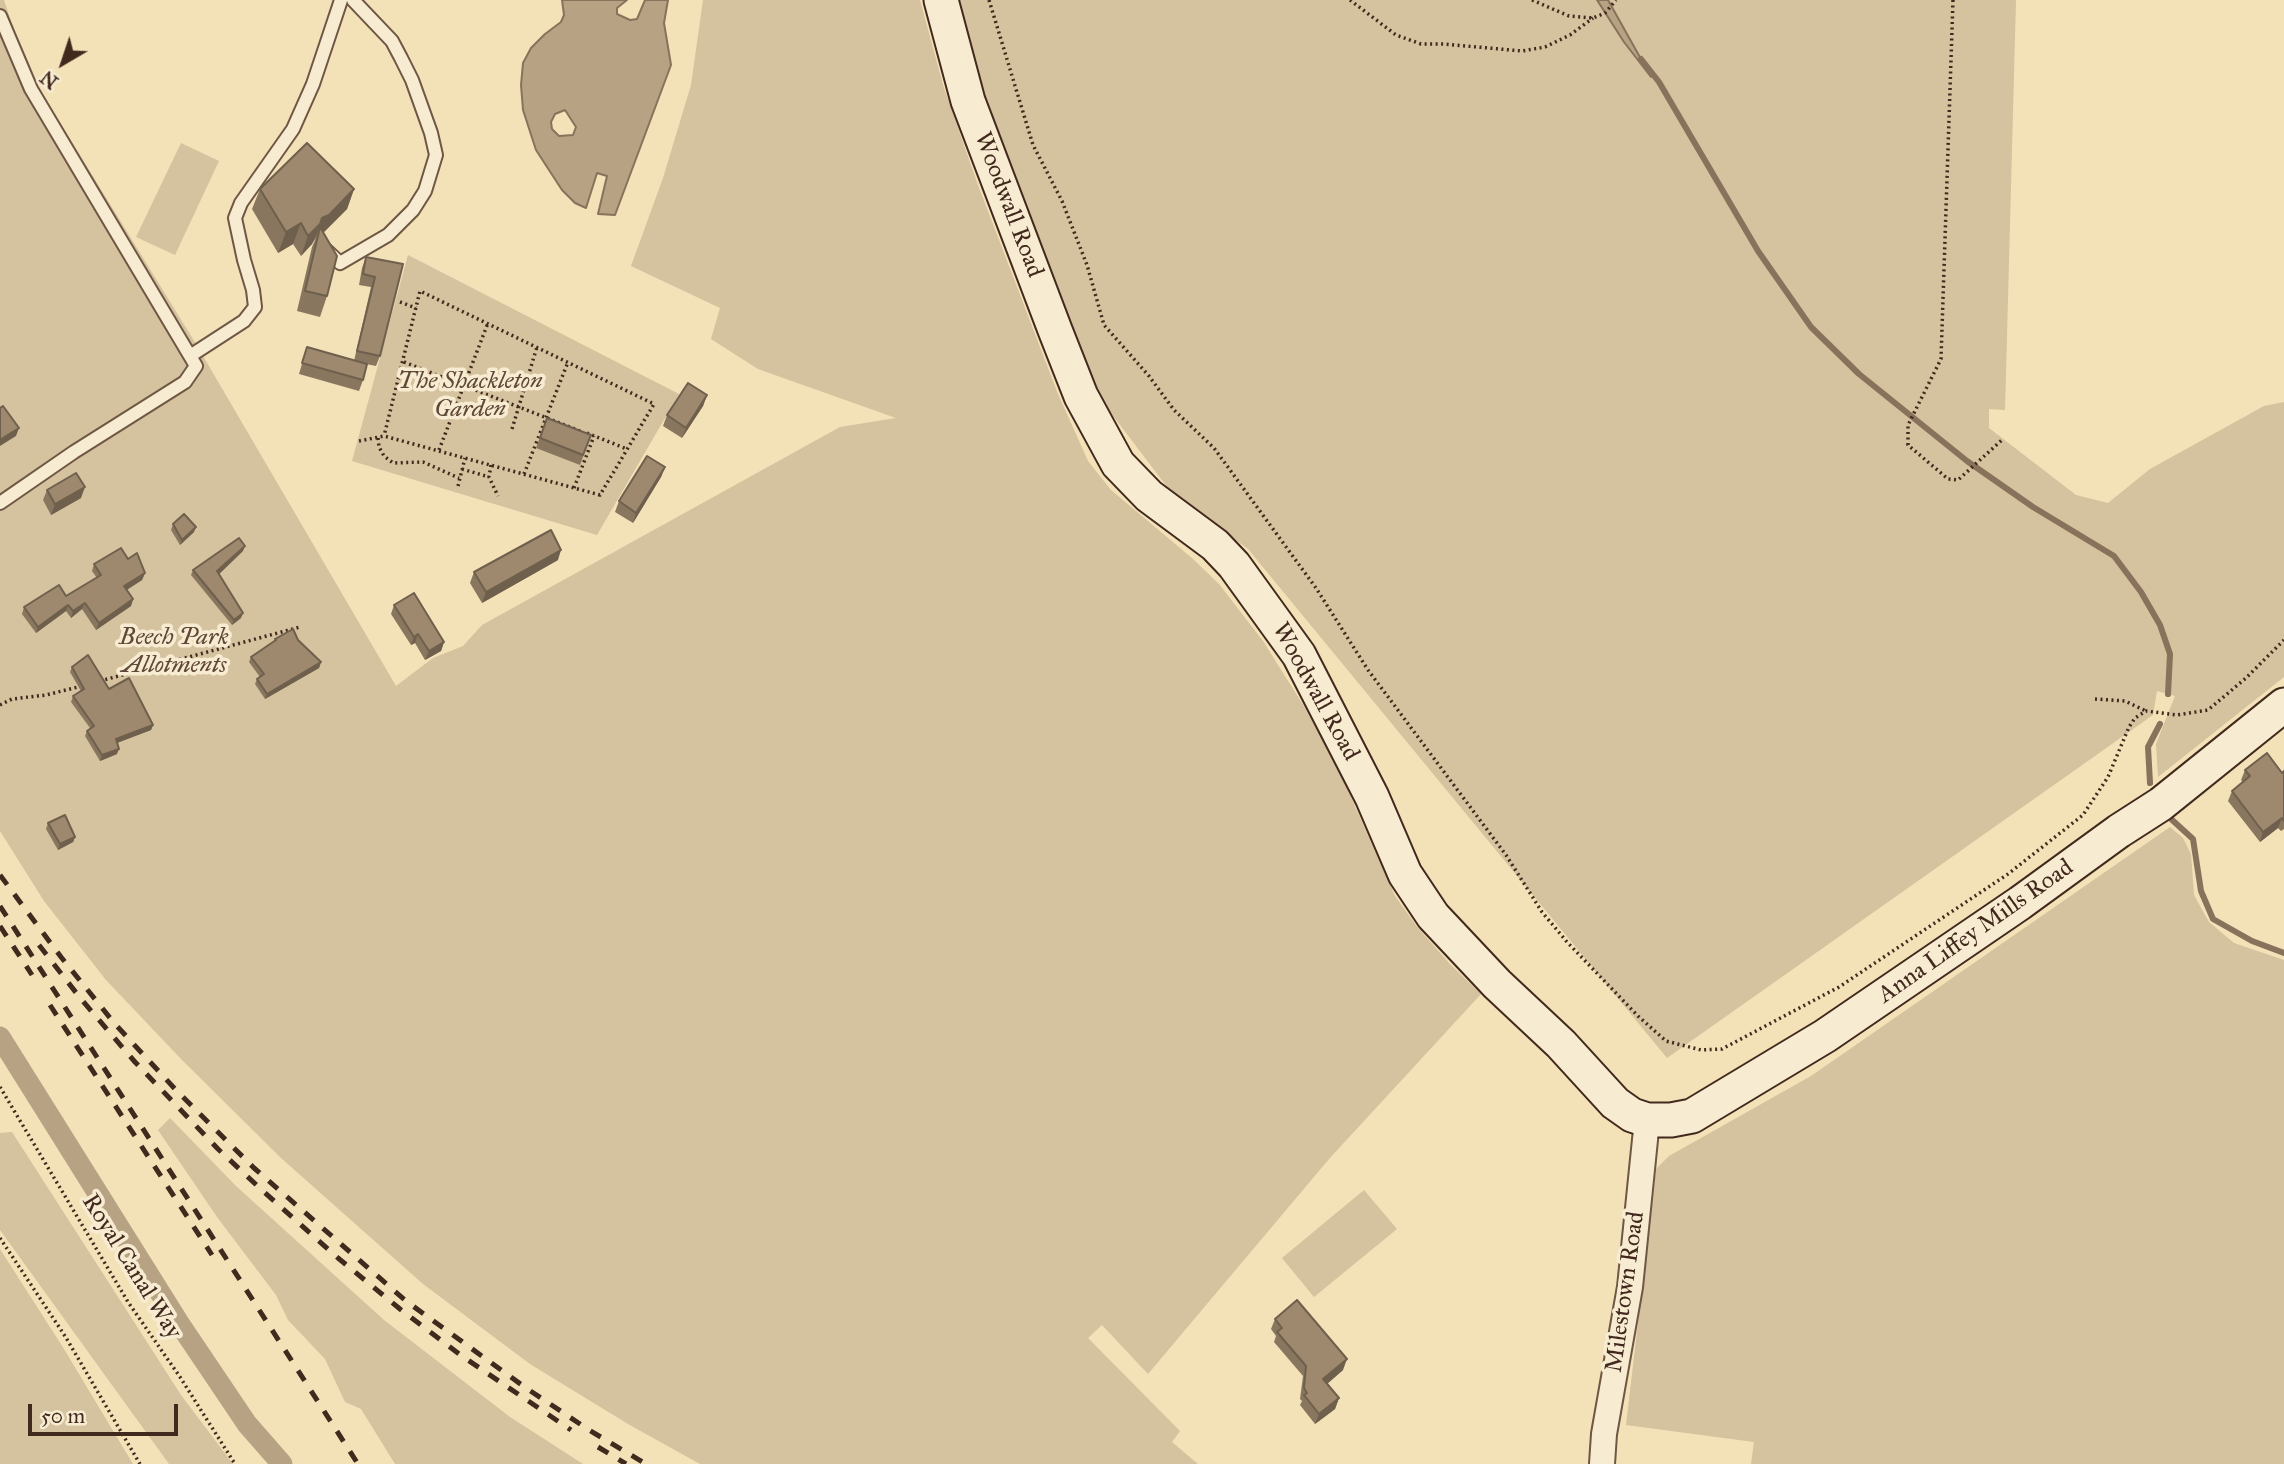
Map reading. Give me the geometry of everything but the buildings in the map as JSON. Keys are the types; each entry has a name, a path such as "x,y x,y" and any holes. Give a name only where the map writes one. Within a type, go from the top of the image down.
{"main road":[{"name":"Woodwall Road","path":"941,0 968,101 1081,396 1118,464 1149,496 1214,545 1234,565 1280,627 1299,655 1333,718 1372,797 1405,874 1433,916 1497,984 1562,1044 1615,1103 1632,1115 1647,1121"},
{"name":"Anna Liffey Mills Road","path":"1647,1121 1692,1116 1825,1036 2161,804 2284,705"}],"street":[{"name":"Milestown Road","path":"1602,1464 1604,1434 1630,1287 1647,1121"}],"lane":[{"path":"190,356 244,321 255,307 235,218 241,203 293,129 313,84 341,0"},
{"path":"321,244 340,263 388,236 413,209 425,191 436,155 412,80 392,41 353,0"},
{"path":"0,16 31,89 196,366 185,382 0,503"}],"path":[{"path":"989,0 1033,145 1067,214 1087,265 1104,325 1149,376 1174,410 1214,448 1316,588 1368,670 1506,855 1542,912 1638,1016 1666,1041 1701,1050 1722,1049 1839,987 2008,874 2083,815 2108,777 2129,727 2135,718 2146,711"},
{"path":"1350,0 1396,35 1421,44 1521,51 1545,47 1570,35 1593,18 1605,13 1616,0"},
{"path":"1532,0 1569,16 1593,18"},
{"path":"1953,0 1941,359 1908,425 1908,445 1948,479 1958,480 2003,439"},
{"path":"359,441 384,436 600,495 654,404 420,291 384,436"},
{"path":"400,302 416,308"},
{"path":"439,450 488,323"},
{"path":"512,429 537,347"},
{"path":"403,362 627,449"},
{"path":"524,474 568,362"},
{"path":"542,426 554,430"},
{"path":"575,488 594,436"},
{"path":"377,438 384,456 393,463 423,462 459,478"},
{"path":"458,486 465,458"},
{"path":"491,466 489,477 498,496"},
{"path":"462,469 489,477"},
{"path":"100,681 300,627"},
{"path":"2095,699 2125,701 2146,711 2177,715 2208,710 2246,678 2284,640"},
{"path":"0,705 12,699 46,695 86,684"},
{"name":"Royal Canal Way","path":"0,1087 128,1302 235,1464"},
{"path":"0,1238 65,1336 140,1464"}],"green space":[{"name":"Beech Park Allotments","path":"0,0 4,0 27,69 196,344 396,686 433,658 463,646 482,625 840,427 896,418 758,369 711,339 720,308 631,266 663,178 691,85 703,0 920,0 944,88 978,185 1058,394 1088,461 1111,490 1219,584 1263,641 1338,768 1395,896 1418,928 1481,994 1329,1159 1148,1374 1102,1325 1088,1338 1180,1431 1172,1442 1198,1464 700,1464 530,1364 423,1284 281,1158 106,980 44,901 0,831"},
{"path":"951,0 2016,0 2005,410 1989,409 1989,428 2076,495 2108,503 2150,469 2264,406 2284,402 2284,677 2158,777 2156,744 2175,696 2157,691 2153,715 1667,1058 1248,549 1171,492 1088,383 967,63"},
{"path":"181,143 219,161 175,255 136,237"},
{"name":"The Shackleton Garden","path":"408,255 679,394 597,535 352,461"},
{"path":"2170,827 2183,838 2191,854 2194,895 2209,922 2234,943 2284,960 2284,1464 1751,1464 1754,1442 1626,1425 1656,1169 1669,1156 1811,1076"},
{"path":"170,1118 236,1186 384,1320 510,1417 583,1464 395,1464 361,1409 345,1402 325,1359 288,1320 276,1295 217,1217 158,1130"},
{"path":"12,1132 181,1395 233,1464 169,1464 0,1230 0,1133"},
{"path":"1364,1190 1397,1229 1314,1297 1282,1258"},
{"path":"0,1249 64,1349 133,1464 0,1464"}],"shaded area":[{"path":"562,0 627,0 617,8 617,14 630,20 637,19 645,0 668,0 664,23 671,65 615,215 598,214 607,176 597,173 586,208 575,203 562,190 536,150 523,110 523,63 531,48 561,22 564,15","holes":["565,110 576,127 573,135 559,136 552,129 551,122 555,114"]},
{"path":"1597,0 1608,0 1651,77 1624,42"}],"waterway":[{"path":"1641,59 1659,82 1758,251 1811,327 1859,374 1967,461 2033,507 2114,556 2141,592 2160,625 2170,654 2168,694"},
{"path":"2150,783 2148,747 2160,724"},
{"path":"2170,818 2193,839 2201,891 2213,919 2252,941 2284,953"},
{"path":"0,1037 179,1323 247,1424 282,1464"}],"railway":[{"path":"0,875 115,1024 254,1168 406,1301 526,1388 646,1464"},
{"path":"0,906 358,1464"},
{"path":"0,926 32,975"},
{"path":"39,945 135,1062 218,1149 264,1192 400,1309 459,1354 571,1430"},
{"path":"50,1005 212,1255"},
{"path":"598,1447 626,1464"}]}
